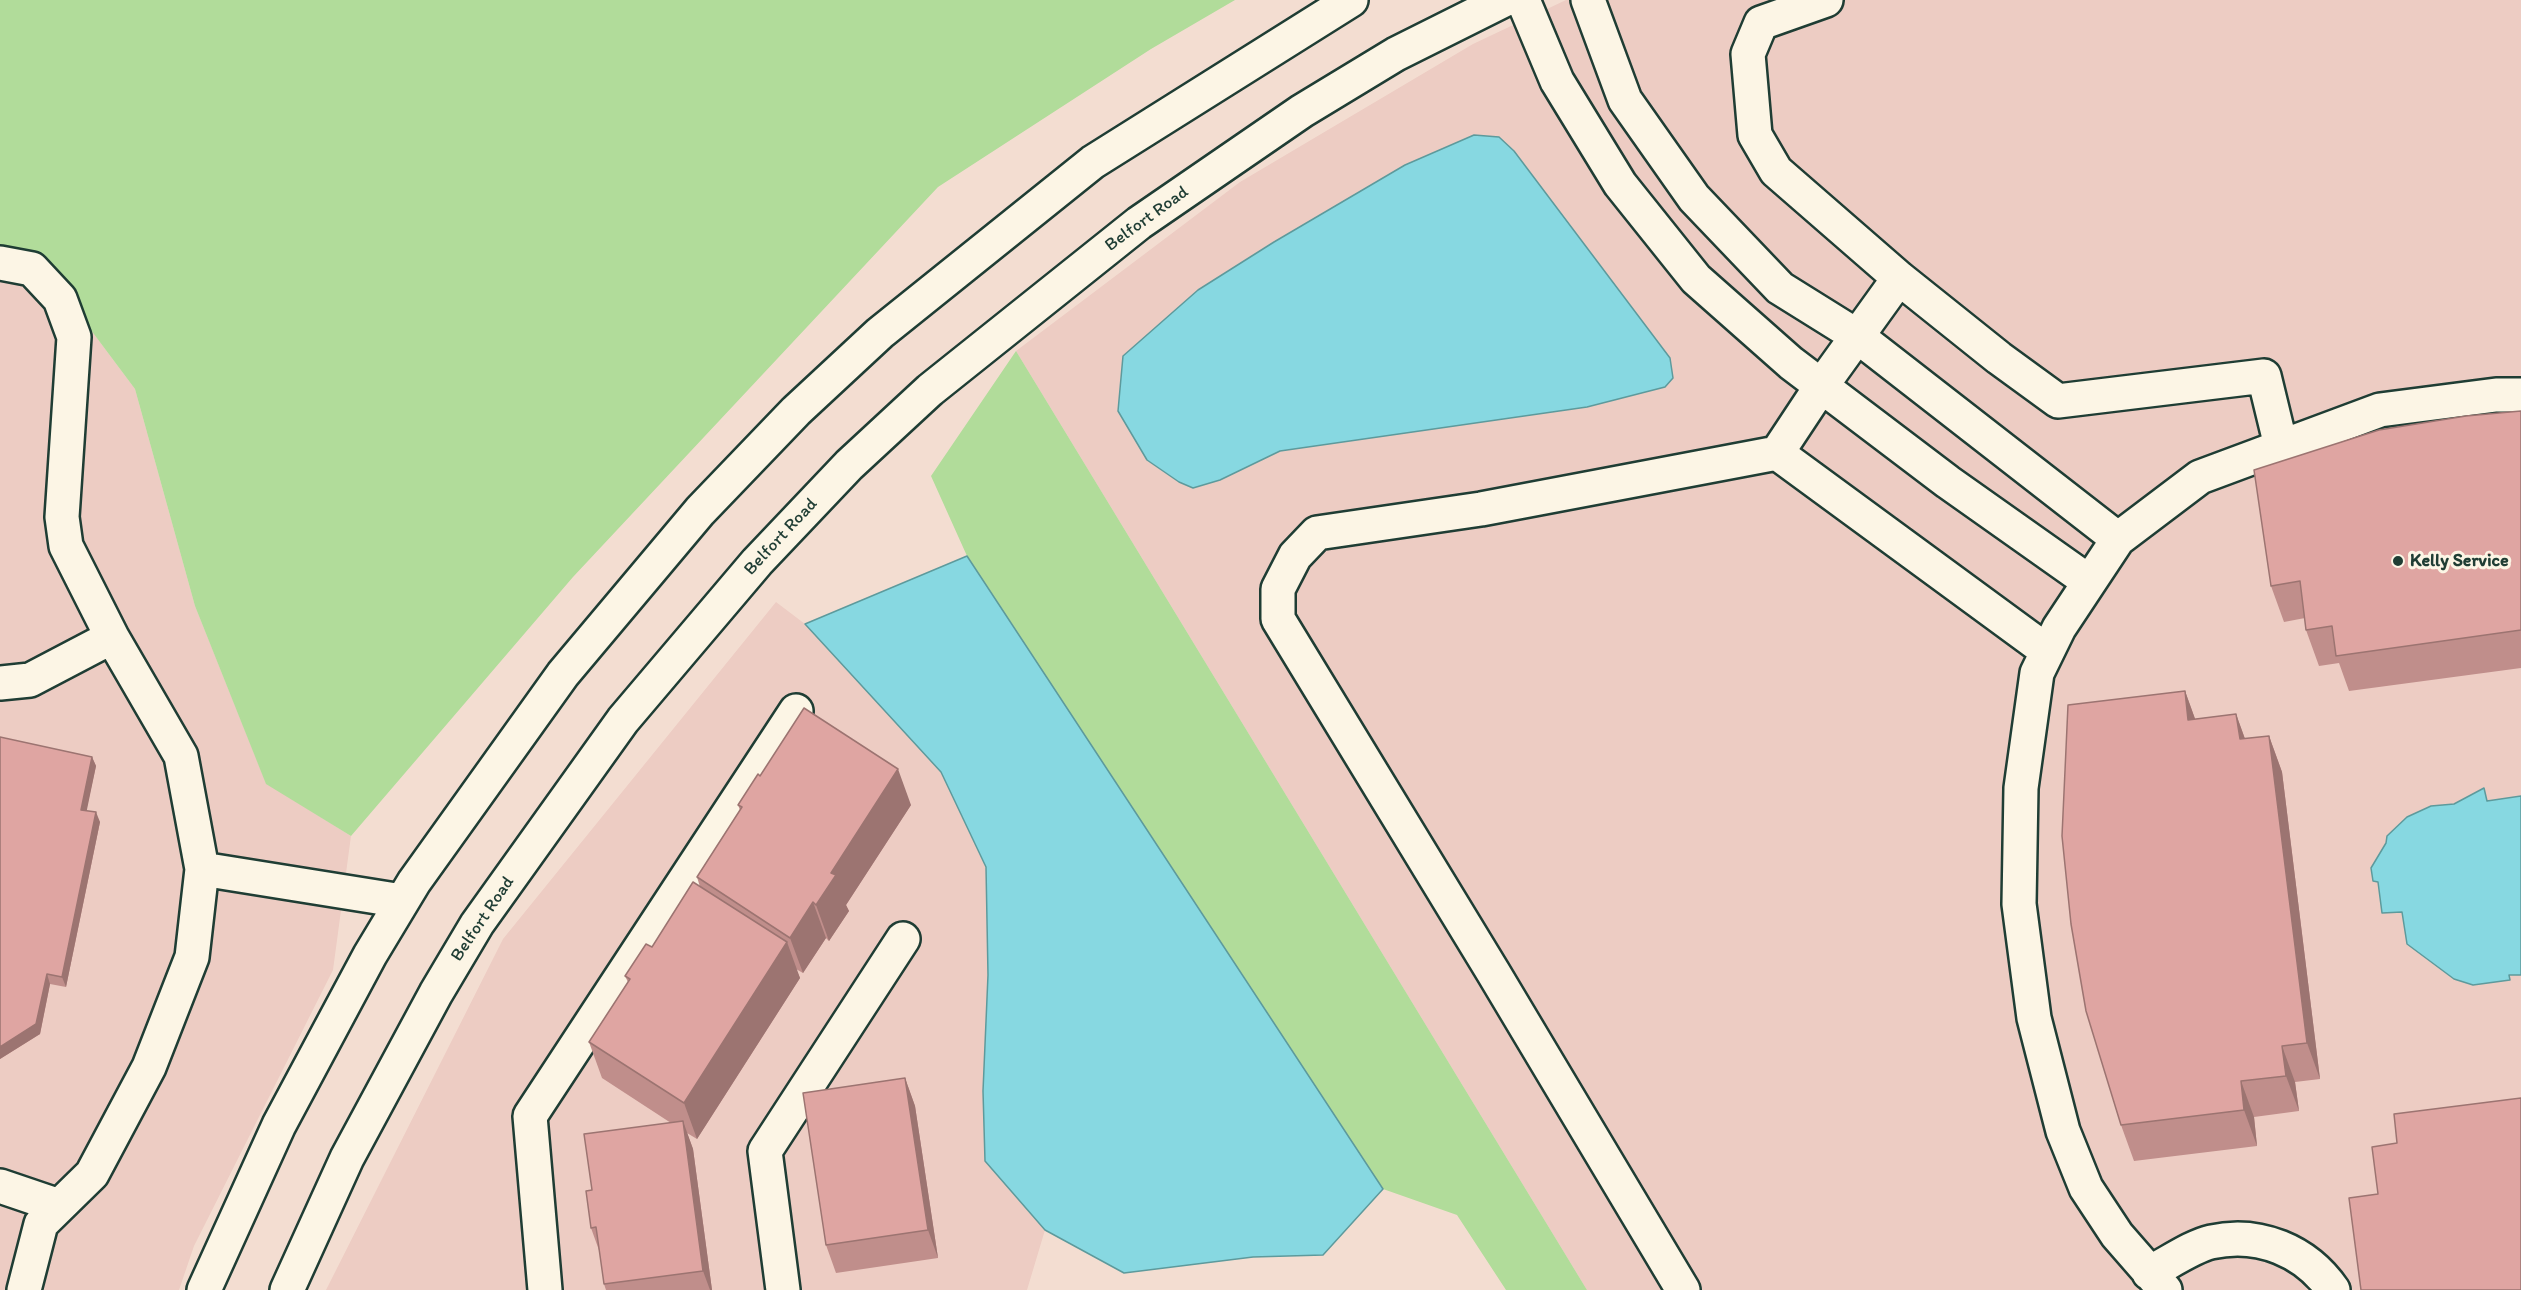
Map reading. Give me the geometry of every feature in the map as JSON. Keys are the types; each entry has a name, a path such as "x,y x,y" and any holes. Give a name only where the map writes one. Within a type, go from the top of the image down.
{"street":[{"path":"204,1290 279,1125 370,955 402,901 563,674 700,511 796,411 880,333 1093,162 1351,0"},
{"name":"Belfort Road","path":"287,1290 347,1158 436,993 477,924 623,720 757,562 849,465 930,390 1139,223 1302,111 1396,54 1504,0"},
{"path":"1523,0 1557,81 1620,184 1696,279 1791,363 1948,482 2088,582"},
{"path":"1588,0 1625,100 1694,198 1780,288 1857,336 2118,539"},
{"path":"1826,0 1761,23 1748,54 1755,135 1776,171 1899,278 1999,358 2058,401 2264,376 2281,446"},
{"path":"0,263 32,269 60,299 74,337 62,517 66,546 112,637 180,756 202,869 192,957 149,1067 92,1174 41,1224 24,1290"},
{"path":"1683,1290 1278,619 1278,589 1295,556 1317,533 1481,509 1777,453 1822,385 1899,278"},
{"path":"2333,1290 2321,1273 2290,1250 2254,1240 2210,1242 2157,1281 2117,1235 2086,1188 2063,1131 2034,1018 2019,904 2021,788 2037,673 2088,582 2118,539 2200,477 2380,410 2496,395 2521,394"},
{"path":"1777,453 2048,651"},
{"path":"0,683 30,680 112,637"},
{"path":"545,1290 530,1116 795,711"},
{"path":"202,869 402,901"},
{"path":"783,1290 765,1151 903,939"},
{"path":"0,1186 59,1206"}],"shaded area":[{"path":"1566,0 2521,0 2521,1290 1587,1290 1016,351 1240,182 1473,44","holes":["1474,135 1514,151 1670,358 1673,378 1587,407 1280,451 1220,480 1198,290 1274,242 1405,165"]},
{"path":"0,263 55,282 135,389 195,606 266,783 351,836 333,970 194,1246 179,1290 0,1290"},
{"path":"776,602 805,624 941,772 986,868 988,975 983,1091 985,1161 1045,1230 1027,1290 326,1290 503,939"}],"green space":[{"path":"0,0 1235,0 1151,49 938,187 573,577 351,836 266,784 195,606 135,389 55,282 0,263"},
{"path":"1016,351 1587,1290 1506,1290 1457,1215 1383,1189 967,556 931,476"}],"water":[{"path":"1474,135 1499,137 1514,151 1670,358 1673,378 1665,387 1587,407 1280,451 1220,480 1193,488 1179,482 1147,460 1118,411 1123,356 1198,290 1274,242 1405,165"},
{"path":"967,556 1383,1189 1323,1255 1253,1257 1124,1273 1045,1230 985,1161 983,1091 988,975 986,867 941,772 805,624"},
{"path":"2484,788 2487,801 2521,796 2521,975 2509,975 2510,980 2473,985 2454,979 2407,944 2402,912 2382,913 2378,882 2373,881 2371,868 2386,843 2387,836 2407,817 2431,806 2454,804"}],"building":[{"name":"Kelly Service","path":"2521,411 2521,630 2336,656 2332,626 2306,630 2300,581 2271,586 2254,470 2379,430 2466,416"},
{"path":"2185,691 2188,720 2236,714 2240,739 2269,736 2307,1043 2282,1046 2286,1076 2241,1081 2244,1110 2121,1125 2086,1011 2071,924 2062,836 2068,705"},
{"path":"804,708 898,769 831,873 836,875 816,905 813,902 790,938 697,877 742,807 738,805 758,774 760,776"},
{"path":"0,737 92,757 81,810 96,812 62,977 47,974 36,1024 0,1047"},
{"path":"693,882 787,942 684,1103 589,1042 630,979 625,976 646,944 652,947"},
{"path":"905,1078 928,1230 826,1245 803,1093"},
{"path":"2521,1098 2521,1290 2361,1290 2349,1198 2378,1194 2372,1147 2397,1143 2394,1114"},
{"path":"683,1121 703,1271 604,1284 596,1227 591,1228 586,1191 592,1190 584,1134"}],"place":[{"name":"Kelly Service","path":"2398,561"}]}
